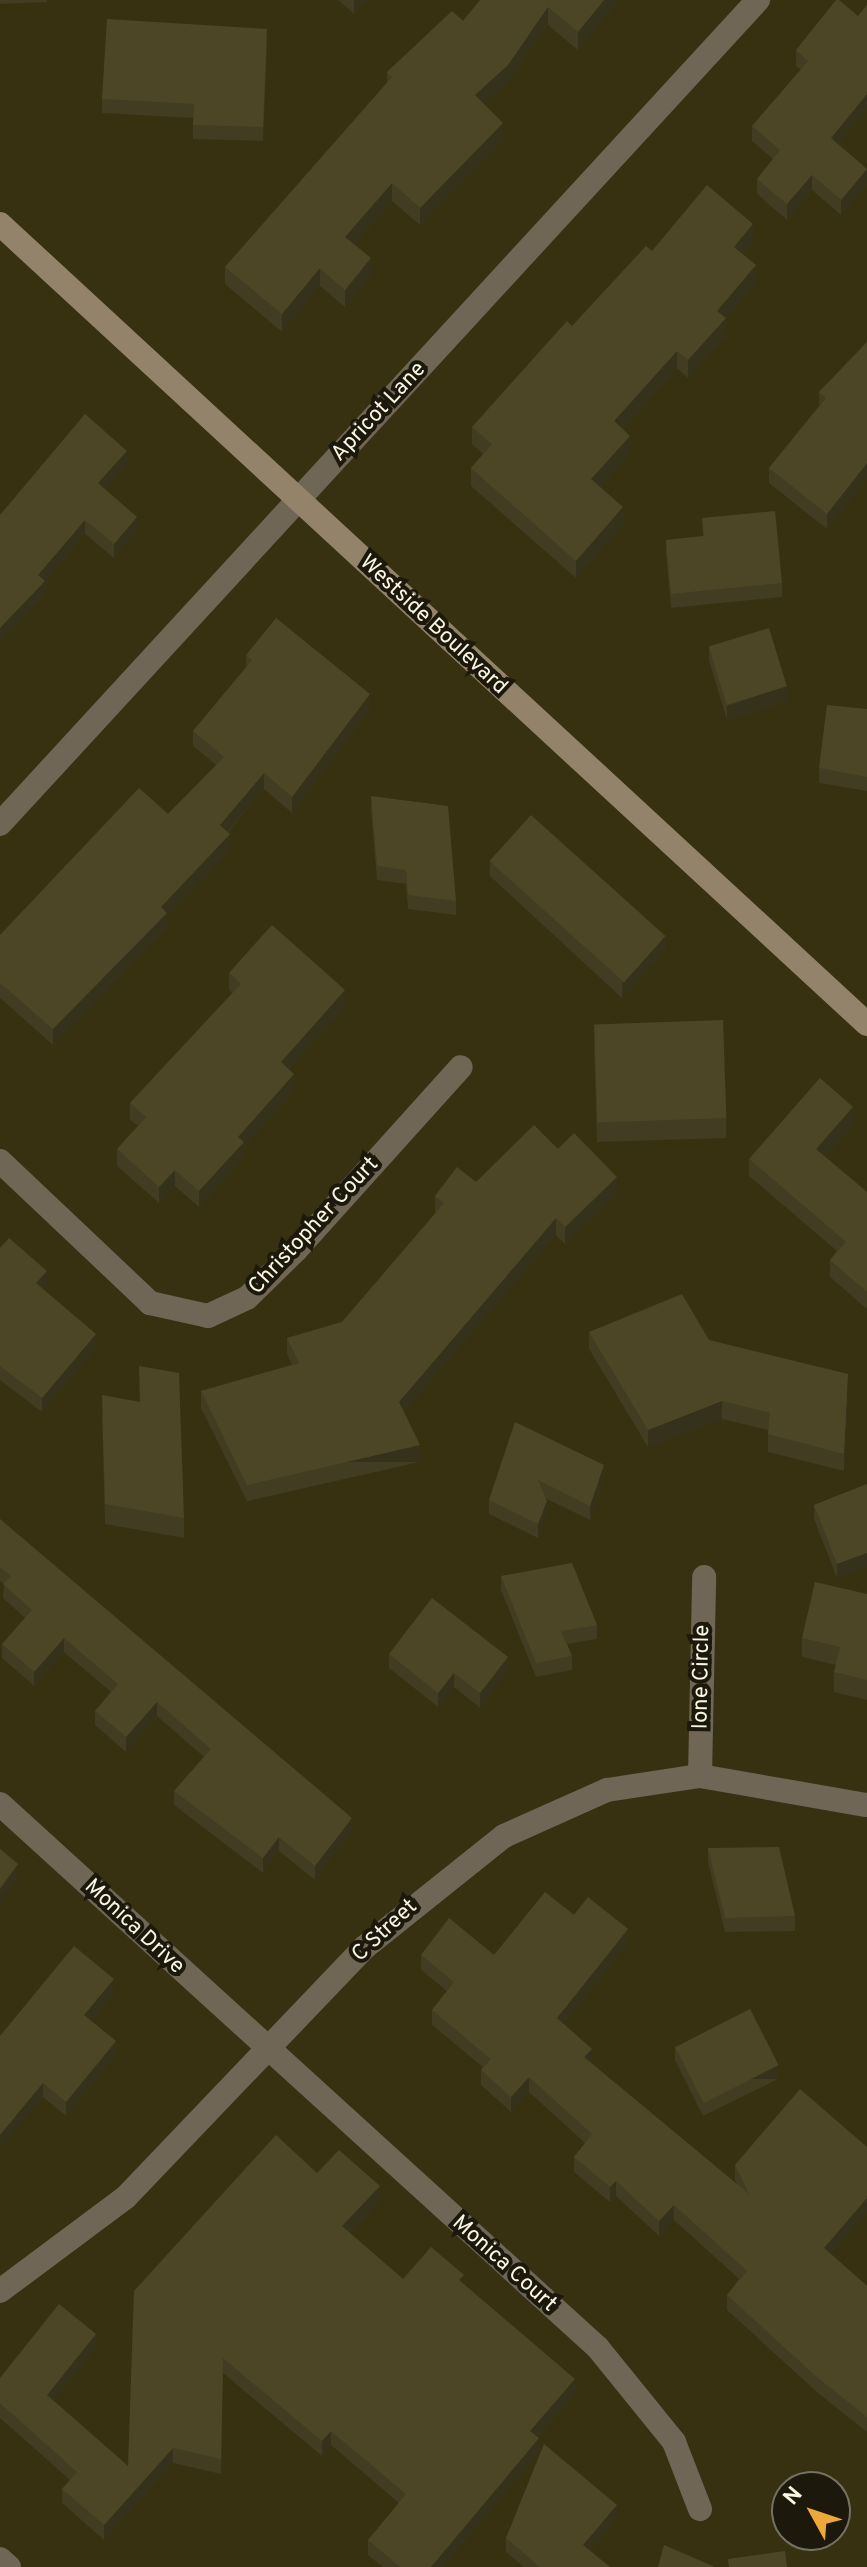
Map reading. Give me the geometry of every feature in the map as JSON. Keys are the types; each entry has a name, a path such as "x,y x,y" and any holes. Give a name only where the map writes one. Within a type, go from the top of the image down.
{"street":[{"name":"Apricot Lane","path":"0,824 758,0"},
{"name":"Westside Boulevard","path":"0,224 867,1024"},
{"name":"Christopher Court","path":"0,1161 150,1303 208,1316 247,1298 296,1250 461,1067"},
{"name":"Ione Circle","path":"700,1776 704,1577"},
{"name":"C Street","path":"0,2291 126,2197 365,1947 504,1836 607,1790 700,1776 867,1805"},
{"name":"Monica Drive","path":"0,1804 268,2050"},
{"name":"Monica Court","path":"268,2050 634,2386 674,2442 700,2509"},
{"path":"0,2559 9,2567"}],"building":[{"path":"480,0 604,0 578,32 548,7 508,65 475,95 503,123 420,208 392,183 345,237 371,258 345,290 320,268 282,314 225,267 392,77 387,72 452,11 463,21"},
{"path":"836,0 858,16 867,5 867,94 831,138 867,169 841,200 812,175 787,204 757,179 780,150 752,126 808,61 796,50"},
{"path":"107,19 267,29 263,127 193,125 194,104 102,99"},
{"path":"707,185 753,224 734,247 756,265 717,311 726,318 688,360 677,351 614,421 630,436 591,479 623,507 576,561 471,468 492,444 472,427 567,321 572,326 646,246 652,251"},
{"path":"867,342 867,463 827,514 769,468 826,398 819,392"},
{"path":"85,414 127,451 98,483 137,517 114,544 85,520 38,575 45,581 0,628 0,515"},
{"path":"775,511 782,583 671,594 666,540 704,536 702,518"},
{"path":"276,618 370,694 292,797 264,773 220,825 230,834 161,907 167,913 53,1029 0,983 0,935 139,788 168,814 224,757 193,731 252,660 246,655"},
{"path":"769,628 787,686 727,705 709,646"},
{"path":"827,705 867,709 867,777 819,768"},
{"path":"371,796 448,806 456,901 408,895 406,870 377,866"},
{"path":"531,815 666,936 624,982 490,861"},
{"path":"272,925 345,990 281,1062 294,1074 238,1137 244,1142 199,1191 175,1170 159,1187 117,1149 146,1117 130,1103 241,984 229,973"},
{"path":"723,1020 726,1118 597,1122 594,1025"},
{"path":"820,1078 853,1107 816,1149 867,1192 867,1292 830,1260 846,1242 749,1159"},
{"path":"534,1125 558,1149 574,1133 617,1177 565,1227 556,1218 399,1402 420,1445 247,1485 201,1391 299,1363 287,1338 342,1322 444,1203 435,1196 457,1167 476,1182"},
{"path":"9,1238 47,1271 36,1283 96,1334 42,1398 0,1366 0,1248"},
{"path":"682,1294 709,1340 848,1374 844,1454 768,1434 770,1413 722,1401 648,1430 589,1332"},
{"path":"139,1366 179,1373 184,1518 105,1504 102,1395 140,1402"},
{"path":"515,1422 604,1465 590,1506 538,1480 547,1501 538,1524 489,1500"},
{"path":"867,1484 867,1553 837,1564 814,1505"},
{"path":"0,1519 352,1818 315,1866 279,1837 263,1858 174,1791 211,1749 157,1702 126,1737 95,1711 118,1684 64,1638 34,1672 2,1644 32,1610 3,1584 11,1576 0,1567"},
{"path":"572,1563 597,1625 561,1631 572,1656 536,1663 501,1576"},
{"path":"815,1582 867,1594 867,1680 834,1672 840,1647 802,1638"},
{"path":"432,1598 508,1657 480,1693 454,1673 438,1693 389,1654"},
{"path":"779,1847 795,1916 725,1918 708,1848"},
{"path":"0,1849 18,1864 0,1889"},
{"path":"545,1892 574,1915 588,1897 628,1929 557,2018 592,2049 584,2057 749,2194 735,2165 800,2089 867,2147 867,2198 824,2248 867,2286 867,2417 818,2378 727,2295 747,2271 674,2205 659,2221 616,2181 610,2187 574,2157 592,2134 529,2077 511,2097 481,2070 491,2059 432,2010 454,1982 421,1955 449,1918 494,1955"},
{"path":"74,1946 114,1979 84,2015 116,2041 66,2102 43,2083 0,2135 0,2036"},
{"path":"750,2009 779,2065 704,2103 675,2047"},
{"path":"276,2135 317,2173 339,2150 380,2186 342,2226 403,2279 431,2247 464,2275 459,2280 575,2379 530,2431 539,2438 431,2567 400,2567 368,2540 406,2494 331,2431 322,2441 223,2358 221,2459 173,2448 104,2525 62,2489 77,2472 0,2403 0,2378 59,2304 96,2334 47,2395 128,2466 134,2291"},
{"path":"544,2444 617,2505 583,2545 610,2567 540,2567 506,2538"},
{"path":"664,2545 715,2567 658,2567"},
{"path":"785,2551 787,2567 729,2567 728,2559"}]}
